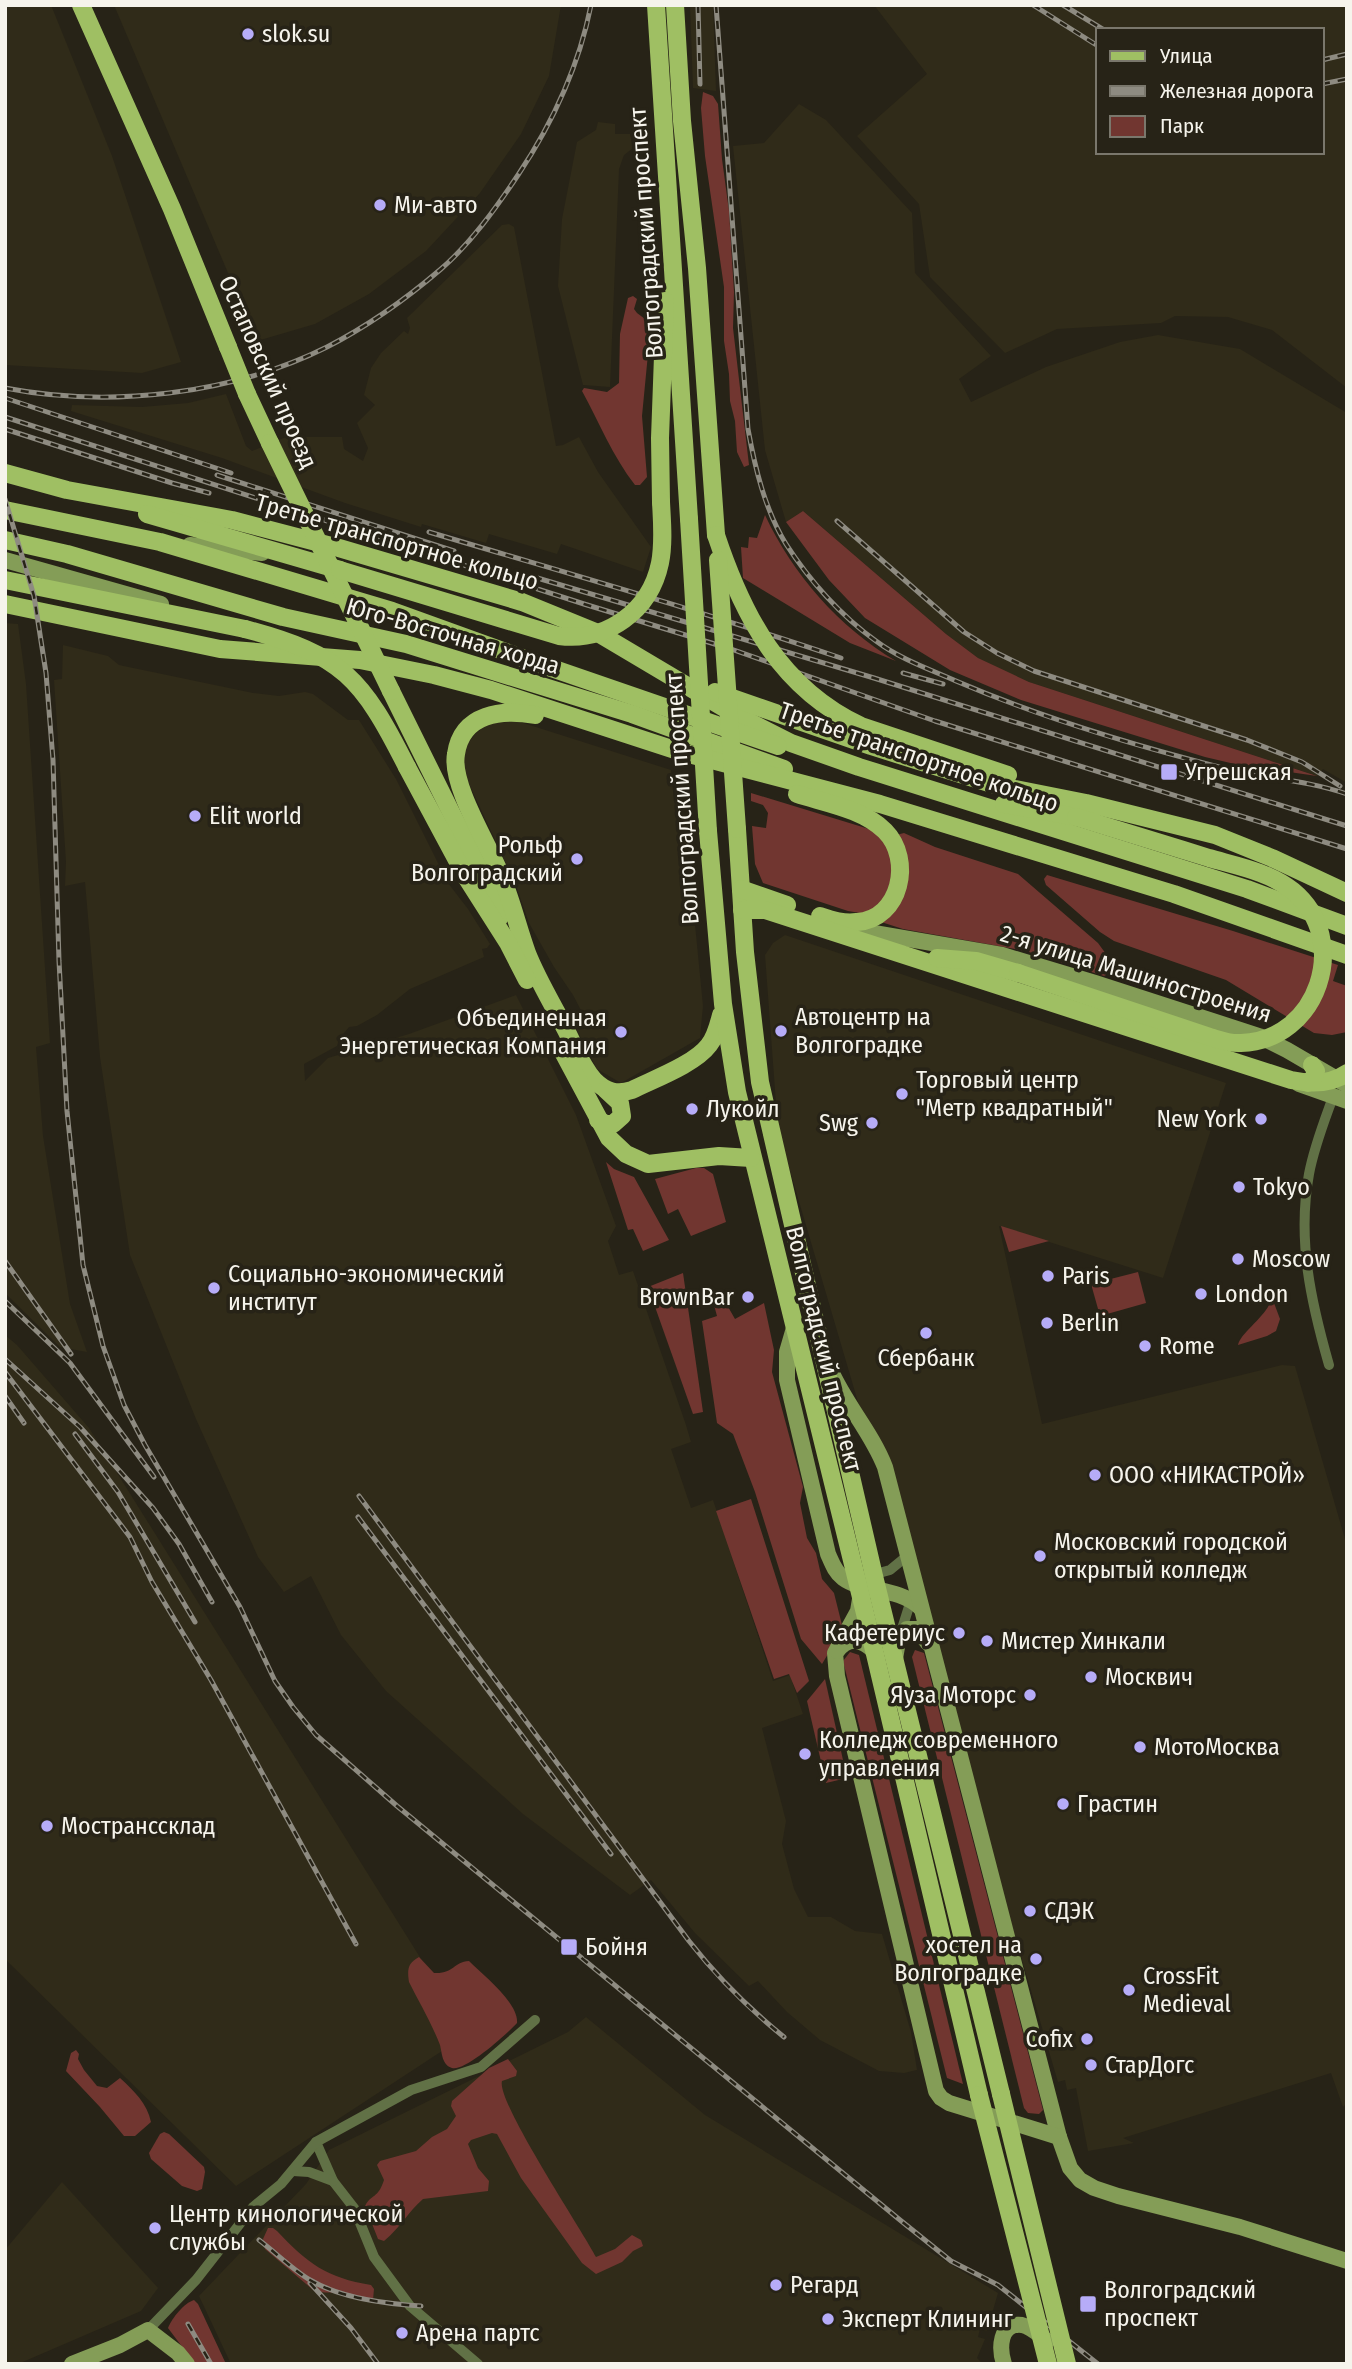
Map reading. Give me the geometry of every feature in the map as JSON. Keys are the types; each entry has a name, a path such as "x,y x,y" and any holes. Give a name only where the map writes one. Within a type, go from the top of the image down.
{"main road":[{"name":"Волгоградский проспект","path":"656,5 708,831 723,1004 733,1071 751,1158 874,1651 979,2095 1048,2364"},
{"name":"Волгоградский проспект","path":"675,5 682,121 698,281 742,910 754,1045 760,1082 875,1582 1066,2364"},
{"name":"Остаповский проезд","path":"82,8 172,209 247,394 492,895 508,943"},
{"path":"66,490 558,636 595,634 618,625 637,608 652,587 662,551 660,438 668,193"},
{"name":"Третье транспортное кольцо","path":"5,473 66,490 219,517 339,548 522,602 576,622 624,647 765,731 791,743 859,767 1247,889 1347,926"},
{"name":"Юго-Восточная хорда","path":"5,510 160,542 392,611 738,734 859,767"},
{"path":"716,535 733,583 765,643 784,669 809,694 843,718 1008,775 1165,818 1179,825"},
{"name":"Юго-Восточная хорда","path":"5,540 67,554 283,617 406,644 656,722 880,804"},
{"path":"160,542 285,555"},
{"path":"5,560 49,581 245,629 305,647 345,672 376,709 466,877 508,943 598,1120 617,1147 638,1161 648,1164 719,1156 751,1158"},
{"path":"5,580 49,581"},
{"path":"5,604 220,649 360,660 411,669 491,691 681,752 880,804 1174,894 1347,955"},
{"path":"624,647 704,688 871,746 1003,787 1179,825 1246,846 1347,893"},
{"path":"596,726 516,711 491,714 481,718 465,733 458,744 455,765 463,793 503,880 528,956 587,1071 620,1103 622,1116 613,1124 598,1120"},
{"path":"681,752 691,759 857,814 884,830 897,848 901,860 896,893 884,908 868,919 837,922"},
{"path":"908,950 976,961 1210,1037 1239,1043 1263,1040 1285,1030 1304,1013 1318,991 1324,967 1321,931 1310,908 1292,890 1257,872 1076,817 943,793"},
{"name":"2-я улица Машиностроения","path":"741,889 874,933 908,950 1002,955 1259,1036 1304,1076"},
{"name":"2-я улица Машиностроения","path":"742,910 765,910 908,950 1304,1076"},
{"path":"606,1090 623,1093 632,1090 692,1059 705,1049 715,1034 723,1004"},
{"path":"1304,1076 1342,1087"},
{"path":"794,1328 788,1352 787,1380 828,1554 835,1570 843,1579 857,1586 875,1582 916,1599"},
{"name":"Волгоградский проспект","path":"822,1349 838,1387 878,1449 885,1467 916,1599 1059,2137 1070,2168 1080,2180 1094,2188 1240,2227 1347,2261"},
{"path":"857,1586 858,1611 835,1653 838,1676 936,2091 950,2103 1059,2137"},
{"path":"895,1661 898,1640 911,1628 922,1634 930,1647"},
{"path":"835,1653 844,1643 856,1639 874,1651"},
{"path":"1004,2364 1000,2352 1003,2336 1013,2326 1019,2325 1032,2329 1075,2364"},
{"path":"72,2364 120,2345 148,2330 178,2353 187,2364"}],"street":[{"path":"1329,1365 1310,1292 1304,1238 1309,1175 1316,1146 1342,1087"},
{"path":"875,1582 907,1556"},
{"path":"898,1640 916,1599"},
{"path":"148,2330 196,2280 253,2207 293,2171 316,2142 411,2090 481,2067 535,2020"},
{"path":"316,2142 332,2181 354,2208 374,2257 410,2305 478,2364"},
{"path":"293,2171 309,2172 332,2181"}],"shaded area":[{"path":"5,5 51,5 112,156 181,362 142,373 5,365"},
{"path":"114,5 561,5 549,76 521,134 480,193 426,251 369,294 315,324 257,341"},
{"path":"690,5 713,5 716,91 693,88"},
{"path":"874,5 1347,5 1347,388 1272,330 1228,317 1175,316 1161,323 1057,329 1005,353 930,277 919,204 857,136 927,74"},
{"path":"799,104 826,120 912,213 915,273 991,356 959,379 971,402 1046,367 1120,342 1158,335 1240,349 1347,413 1347,783 1323,769 1317,776 1029,682 1003,671 978,658 946,634 803,511 786,522 765,450 733,146 764,143"},
{"path":"598,122 615,124 615,134 630,134 633,148 624,155 619,169 610,387 583,385 558,286 562,219 577,142 596,130"},
{"path":"509,224 514,227 556,446 579,437 598,472 651,547 643,572 561,544 557,554 489,534 486,543 422,524 421,527 345,503 222,458 71,411 72,405 142,407 188,403 226,394 246,446 252,451 286,437 342,437 344,449 363,461 368,448 357,423 375,405 364,395 371,368 381,353 404,331 408,334 410,328 407,318 502,225"},
{"path":"5,623 18,624 26,684 50,1043 36,1047 43,1136 70,1304 87,1352 60,1347 5,1293"},
{"path":"63,645 108,656 119,665 253,693 279,696 305,692 313,694 348,720 359,720 396,779 448,883 490,944 482,949 484,957 410,989 377,1015 357,1026 349,1027 337,1046 304,1064 305,1081 328,1058 409,1034 516,995 576,1115 616,1226 608,1241 619,1275 633,1271 686,1425 691,1442 671,1449 691,1508 713,1500 773,1681 790,1675 803,1714 762,1728 786,1821 782,1844 794,1889 808,1917 831,1917 855,1931 882,1934 911,2032 917,2070 904,2073 879,2071 820,2040 787,2012 758,1981 749,1986 695,1933 651,1880 630,1895 523,1814 386,1691 341,1635 311,1576 284,1592 258,1557 196,1419 130,1255 100,1057 85,882 65,886 66,862 54,680 62,679"},
{"path":"517,721 671,770 674,801 683,802 703,1006 700,1038 621,1083 597,1069 575,1027 586,1020 529,923 515,883 463,771 463,751 475,734 488,724"},
{"path":"785,935 1226,1083 1163,1278 999,1226 1042,1424 1282,1365 1295,1366 1347,1546 1347,2103 1343,2107 1331,2073 1123,2138 1134,2143 1088,2151 1076,2088 1067,2090 1065,2080 1058,2082 778,1130 765,955 773,943"},
{"path":"5,1335 17,1345 89,1428 468,2034 236,2186 5,1959"},
{"path":"586,2017 705,2115 998,2293 987,2331 980,2329 978,2337 985,2339 977,2358 983,2364 231,2364 199,2296 306,2184 329,2150 568,2032"},
{"path":"62,2182 158,2288 141,2311 18,2364 5,2364 5,2250"}],"green space":[{"path":"703,92 713,96 718,104 729,211 734,292 733,328 749,465 744,467 737,452 735,421 730,401 724,341 724,287 705,156 701,108"},
{"path":"633,296 637,299 634,309 645,319 650,333 642,416 647,477 640,485 635,485 620,463 582,391 584,388 607,392 619,383 620,334 628,298"},
{"path":"803,511 946,634 978,658 1029,682 1317,776 1239,765 1205,757 1021,700 950,670 865,618 829,580 786,522"},
{"path":"765,515 789,558 820,598 855,632 896,661 850,643 743,578 741,547 748,548 749,537 757,538"},
{"path":"751,793 869,829 877,834 891,851 894,878 881,903 866,914 848,911 763,883 755,864 752,826 766,828 768,813 763,805 751,801"},
{"path":"904,833 935,847 1018,874 1098,943 1114,965 1114,971 1104,976 1026,951 903,929 878,921 888,913 896,835"},
{"path":"1047,875 1338,965 1333,981 1347,986 1347,1032 1332,1035 1314,1033 1226,980 1114,941 1046,885 1044,879"},
{"path":"606,1162 614,1169 634,1177 669,1240 643,1251 633,1229 628,1230"},
{"path":"704,1168 713,1174 726,1222 691,1236 678,1209 668,1214 655,1179"},
{"path":"1001,1226 1049,1241 1009,1252"},
{"path":"1138,1272 1146,1303 1100,1316 1091,1284"},
{"path":"683,1273 703,1412 693,1414 648,1287"},
{"path":"719,1291 735,1319 764,1303 774,1350 772,1372 803,1487 800,1503 807,1538 816,1553 822,1579 834,1593 843,1629 822,1664 801,1639 755,1492 733,1434 717,1423 702,1321 717,1316 711,1294"},
{"path":"1274,1303 1280,1319 1276,1331 1238,1345 1269,1305"},
{"path":"751,1499 809,1681 797,1693 789,1674 774,1679 716,1511"},
{"path":"915,1650 924,1653 1043,2110 1039,2114 1028,2113 1024,2108 912,1657"},
{"path":"850,1652 859,1655 963,2084 947,2078 843,1661"},
{"path":"825,1679 847,1778 826,1783 807,1701"},
{"path":"419,1957 434,1973 446,1972 469,1961 506,1998 516,2015 517,2023 496,2043 466,2064 452,2068 446,2064 433,2029 409,1982 409,1967"},
{"path":"76,2050 84,2070 97,2086 107,2088 120,2078 143,2103 151,2122 135,2136 124,2136 66,2071 71,2053"},
{"path":"508,2059 517,2071 516,2076 502,2081 512,2113 596,2257 615,2249 632,2235 641,2240 643,2246 622,2262 596,2274 582,2263 521,2178 497,2134 492,2133 471,2140 468,2144 478,2168 489,2181 488,2191 423,2199 384,2241 378,2239 365,2206 384,2180 377,2165 380,2161 416,2151 432,2137 447,2129 456,2116 451,2106 452,2101 489,2068"},
{"path":"164,2132 204,2167 202,2189 197,2191 182,2186 151,2159 149,2153"},
{"path":"268,2228 277,2231 298,2252 319,2267 342,2278 371,2285 374,2289 373,2300 366,2301 346,2294 312,2289 265,2249 263,2239"},
{"path":"194,2300 226,2364 195,2364 168,2328 179,2311"}],"railway":[{"path":"5,388 86,397 169,393 210,386 290,363 327,347 372,321 452,259 510,187 542,136 563,94 586,28 591,5"},
{"path":"698,5 700,84"},
{"path":"716,5 748,429 758,474 772,517 786,544 805,571 838,609 885,647 915,663 988,694 1054,719 1155,750 1223,768 1316,785 1347,794"},
{"path":"1033,5 1096,45"},
{"path":"1063,5 1101,28"},
{"path":"1324,60 1347,54"},
{"path":"1324,84 1347,79"},
{"path":"5,398 231,473"},
{"path":"5,417 731,649 935,721 1347,849"},
{"path":"5,429 209,493"},
{"path":"217,475 454,551"},
{"path":"5,499 34,596 46,673 53,760 67,1111 83,1265 103,1346 124,1405 240,1607 275,1681 316,1735 397,1806 951,2261 998,2285 1098,2364"},
{"path":"837,521 964,632 997,653 1034,671 1247,740 1302,762 1340,786"},
{"path":"429,532 841,658"},
{"path":"534,577 874,678 1347,826"},
{"path":"903,673 943,684"},
{"path":"5,1261 71,1354"},
{"path":"5,1301 70,1363 154,1477"},
{"path":"5,1359 80,1427 153,1508 179,1544 212,1602"},
{"path":"5,1372 130,1537 152,1582 211,1680 356,1944"},
{"path":"5,1396 24,1423"},
{"path":"75,1434 118,1492 195,1622"},
{"path":"359,1496 689,1941 734,1992 784,2037"},
{"path":"358,1517 611,1854"},
{"path":"259,2240 297,2271 322,2286 364,2299 421,2306"},
{"path":"310,2283 351,2328 378,2364"},
{"path":"188,2324 211,2364"}],"place":[{"name":"slok.su","path":"248,34"},
{"name":"Ми-авто","path":"380,205"},
{"name":"Угрешская","path":"1169,772"},
{"name":"Elit world","path":"195,816"},
{"name":"Рольф Волгоградский","path":"577,859"},
{"name":"Автоцентр на Волгоградке","path":"781,1031"},
{"name":"Объединенная Энергетическая Компания","path":"621,1032"},
{"name":"Торговый центр \"Метр квадратный\"","path":"902,1094"},
{"name":"Лукойл","path":"692,1109"},
{"name":"New York","path":"1261,1119"},
{"name":"Swg","path":"872,1123"},
{"name":"Tokyo","path":"1239,1187"},
{"name":"Moscow","path":"1238,1259"},
{"name":"Paris","path":"1048,1276"},
{"name":"Социально-экономический институт","path":"214,1288"},
{"name":"London","path":"1201,1294"},
{"name":"BrownBar","path":"748,1297"},
{"name":"Berlin","path":"1047,1323"},
{"name":"Сбербанк","path":"926,1333"},
{"name":"Rome","path":"1145,1346"},
{"name":"ООО «НИКАСТРОЙ»","path":"1095,1475"},
{"name":"Московский городской открытый колледж","path":"1040,1556"},
{"name":"Кафетериус","path":"959,1633"},
{"name":"Мистер Хинкали","path":"987,1641"},
{"name":"Москвич","path":"1091,1677"},
{"name":"Яуза Моторс","path":"1030,1695"},
{"name":"МотоМосква","path":"1140,1747"},
{"name":"Колледж современного управления","path":"805,1754"},
{"name":"Грастин","path":"1063,1804"},
{"name":"Мостранссклад","path":"47,1826"},
{"name":"СДЭК","path":"1030,1911"},
{"name":"Бойня","path":"569,1947"},
{"name":"хостел на Волгоградке","path":"1036,1959"},
{"name":"CrossFit Medieval","path":"1129,1990"},
{"name":"Cofix","path":"1087,2039"},
{"name":"СтарДогс","path":"1091,2065"},
{"name":"Центр кинологической службы","path":"155,2228"},
{"name":"Регард","path":"776,2285"},
{"name":"Волгоградский проспект","path":"1088,2304"},
{"name":"Эксперт Клининг","path":"828,2319"},
{"name":"Арена партс","path":"402,2333"}]}
